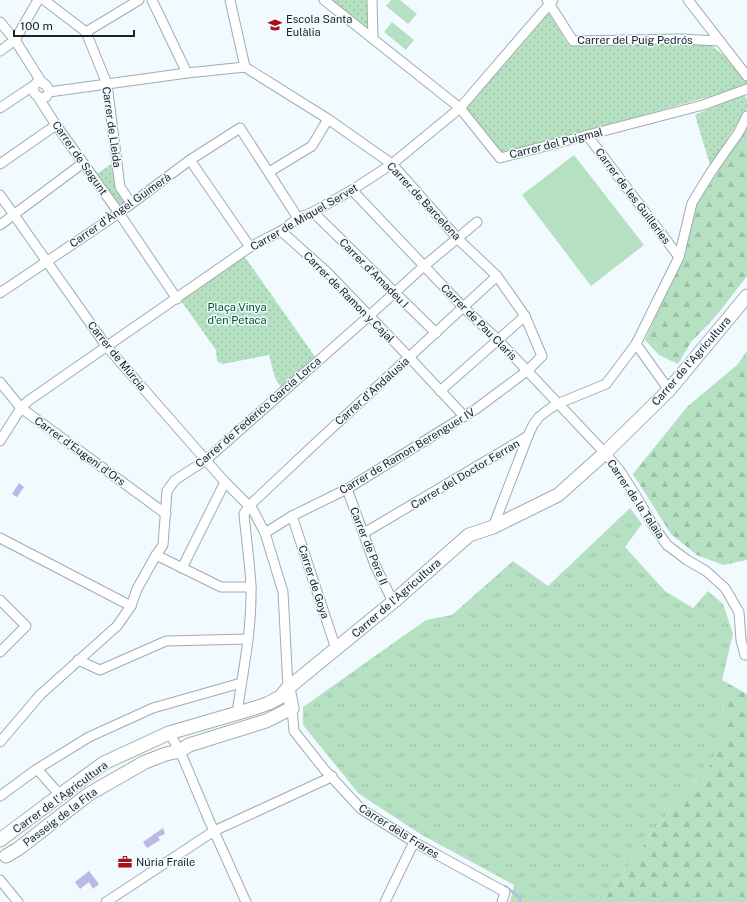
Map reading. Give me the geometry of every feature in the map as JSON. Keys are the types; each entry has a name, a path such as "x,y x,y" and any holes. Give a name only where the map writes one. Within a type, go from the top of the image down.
{"street":[{"path":"0,51 14,40 38,0"},
{"path":"44,0 86,32 140,0"},
{"path":"152,0 187,73"},
{"path":"38,96 43,98 49,94 49,92 187,73 245,67 230,0"},
{"name":"Carrer del Puigmal","path":"324,0 460,108 500,158 704,105 747,89"},
{"path":"372,0 373,38"},
{"path":"688,0 747,76"},
{"name":"Carrer del Puig Pedrós","path":"549,1 573,41 680,39 720,41"},
{"name":"Carrer de Miquel Servet","path":"0,441 21,408 28,401 250,247 281,231 298,218 313,212 352,190 392,164 460,108 549,1"},
{"path":"0,22 14,40 38,84 49,92"},
{"name":"Carrer de Lleida","path":"86,32 107,84 120,187 131,203"},
{"name":"Carrer de Barcelona","path":"245,67 328,118 392,164 457,238 497,276 525,316 542,356"},
{"path":"0,108 38,84"},
{"name":"Carrer de Sagunt","path":"38,84 34,92 177,299"},
{"name":"Carrer del Doctor Ferran","path":"364,533 528,436 539,416 558,404 606,384 636,344 679,257 692,203 711,172 739,132 747,116"},
{"path":"298,218 269,172 312,146 328,118"},
{"path":"0,164 56,125"},
{"name":"Carrer d'Àngel Guimerà","path":"0,293 119,213 190,160 240,128 269,172"},
{"name":"Carrer de les Guilleries","path":"587,135 679,257"},
{"path":"190,160 250,247"},
{"path":"0,225 83,163"},
{"name":"Carrer de Pau Claris","path":"352,190 463,307 498,340 605,453"},
{"name":"Carrer de Múrcia","path":"0,195 107,346 225,482 253,510 265,533 283,592 288,688"},
{"name":"Carrer d'Amadeu I","path":"313,212 436,333"},
{"name":"Carrer de Federico García Lorca","path":"0,742 40,695 117,626 130,606 137,589 156,555 164,545 167,491 175,480 206,460 424,266 477,222"},
{"name":"Carrer de Ramon y Cajal","path":"281,231 327,272 464,416"},
{"name":"Carrer d'Andalusia","path":"249,506 497,276"},
{"name":"Carrer de l'Agricultura","path":"0,840 104,764 169,734 255,708 280,697 288,688 393,602 469,534 493,527 558,495 605,453 668,390 747,296"},
{"path":"440,391 525,316"},
{"path":"636,344 668,390"},
{"name":"Carrer de Ramon Berenguer IV","path":"265,533 292,516 347,489 476,410 527,371 542,356"},
{"name":"Carrer d'Eugeni d'Ors","path":"0,382 21,408 166,514"},
{"path":"493,527 528,436"},
{"name":"Carrer de la Talaia","path":"605,453 624,477 653,525 667,544 687,560 706,571 725,588 739,612 741,640 745,655"},
{"path":"182,568 225,482"},
{"name":"Carrer de Pere II","path":"347,489 375,565 393,602"},
{"path":"238,712 248,639 251,588 244,514 249,506"},
{"name":"Carrer de Goya","path":"292,516 336,649"},
{"path":"0,538 130,606"},
{"path":"156,555 221,587 251,588"},
{"path":"0,600 26,626 0,652"},
{"path":"78,660 100,670 166,641 248,639"},
{"path":"0,796 37,769 89,737 153,708 241,683"},
{"path":"288,688 292,708"},
{"name":"Passeig de la Fita","path":"3,860 89,794 145,762 266,721 292,708"},
{"name":"Carrer dels Frares","path":"292,708 294,731 361,809 414,842 505,892 502,902"},
{"path":"169,734 180,751 246,902"},
{"path":"37,769 60,795"},
{"path":"106,902 214,831 332,776"},
{"path":"0,840 6,847 3,860"},
{"path":"385,902 414,842"},
{"path":"0,879 18,902"}],"green space":[{"path":"324,0 370,0 373,38"},
{"path":"391,0 400,0 417,14 408,24 386,6"},
{"path":"549,13 569,46 709,43 727,58 743,76 747,81 747,86 501,155 468,112 467,107"},
{"path":"392,22 414,40 406,50 384,32"},
{"path":"744,94 747,100 747,109 710,165 695,115"},
{"path":"747,125 747,276 717,315 691,342 678,364 659,355 645,340 682,259 696,204"},
{"path":"574,155 644,245 591,286 522,195"},
{"path":"113,163 127,202 119,208 95,175"},
{"name":"Plaça Vinya d'en Petaca","path":"242,253 318,361 281,387 275,378 269,355 223,364 217,361 216,350 179,298"},
{"path":"747,351 747,560 723,565 697,555 671,534 633,474 687,407 737,365"},
{"path":"630,508 642,524 625,547 665,591 693,608 708,591 723,604 733,634 722,680 723,740 708,768 677,800 602,902 510,902 514,885 422,835 359,794 303,725 303,707 426,620 452,615 513,561 548,586"},
{"path":"722,680 747,694 747,902 602,902 677,800 708,768 723,740"}],"water":[{"path":"19,483 24,487 17,497 12,494"},
{"path":"163,828 165,834 158,837 160,840 147,848 143,842"},
{"path":"89,871 99,884 93,889 89,882 80,889 75,882"}],"waterway":[{"path":"505,886 520,898 520,902"}],"place":[{"name":"Escola Santa Eulàlia","path":"275,25"},
{"name":"Núria Fraile","path":"125,862"}]}
